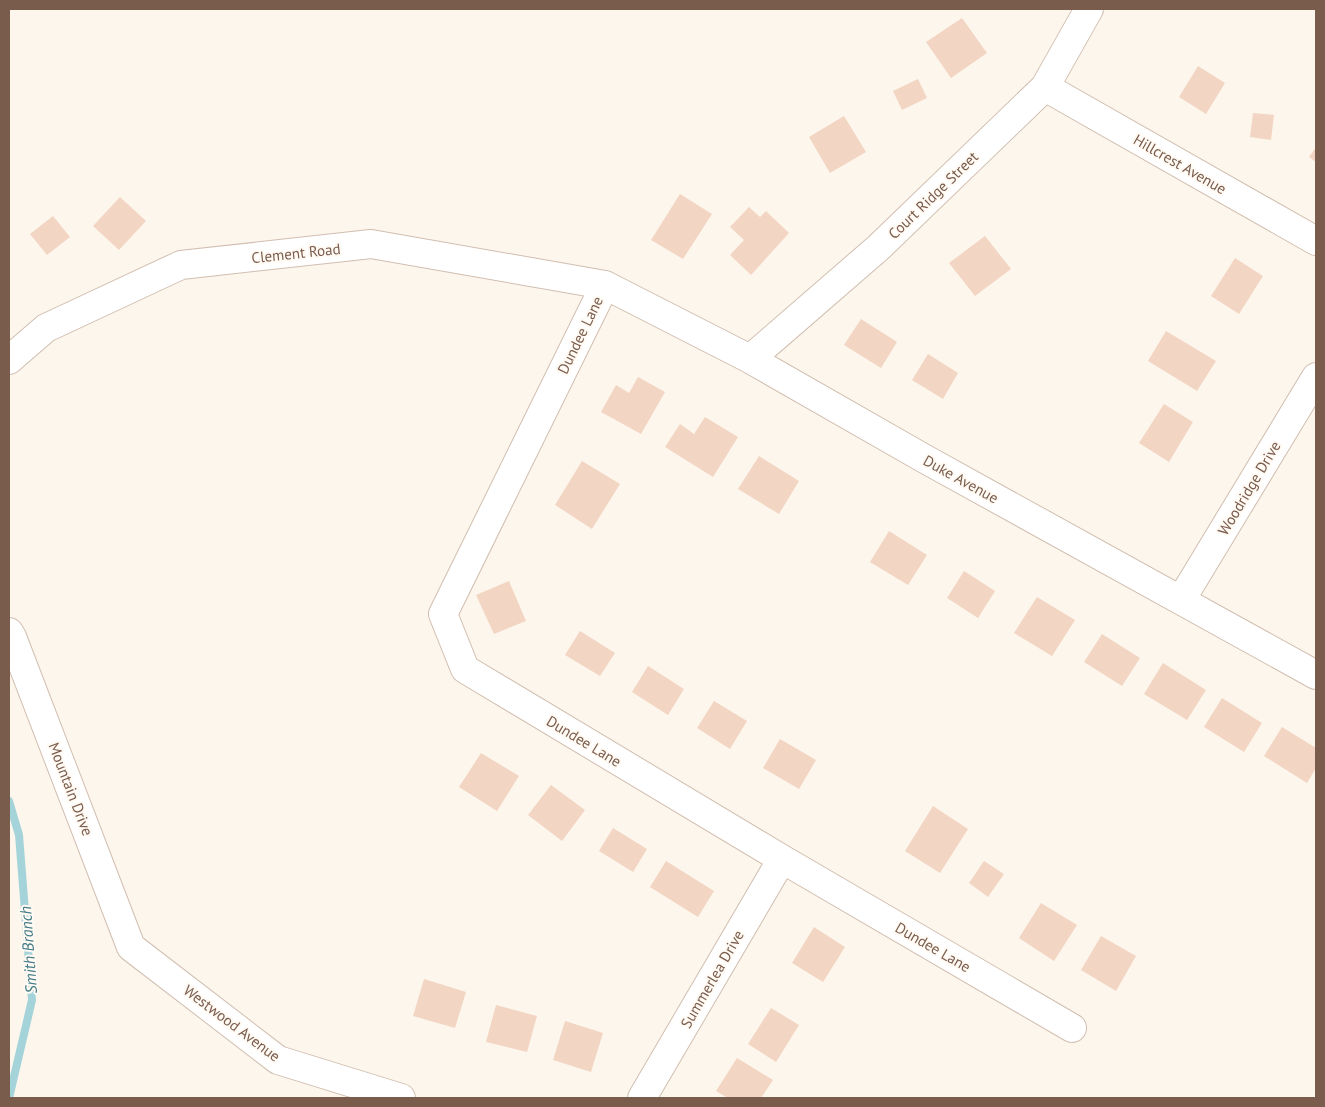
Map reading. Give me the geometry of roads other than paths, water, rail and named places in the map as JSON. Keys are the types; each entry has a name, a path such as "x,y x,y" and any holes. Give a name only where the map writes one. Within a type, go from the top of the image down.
{"street":[{"name":"Court Ridge Street","path":"750,359 878,248 1045,87 1089,9"},
{"name":"Hillcrest Avenue","path":"1045,87 1316,241"},
{"name":"Clement Road","path":"9,360 46,328 181,265 372,244 605,285"},
{"name":"Duke Avenue","path":"605,285 750,359 924,459 1316,675"},
{"name":"Dundee Lane","path":"605,285 443,614 465,669 782,859 1072,1028"},
{"name":"Woodridge Drive","path":"1181,600 1316,377"},
{"name":"Mountain Drive","path":"9,632 131,947"},
{"name":"Summerlea Drive","path":"642,1098 782,859"},
{"name":"Westwood Avenue","path":"131,947 278,1060 401,1098"}],"waterway":[{"name":"Smith Branch","path":"9,801 19,835 32,1000 9,1098"}]}
